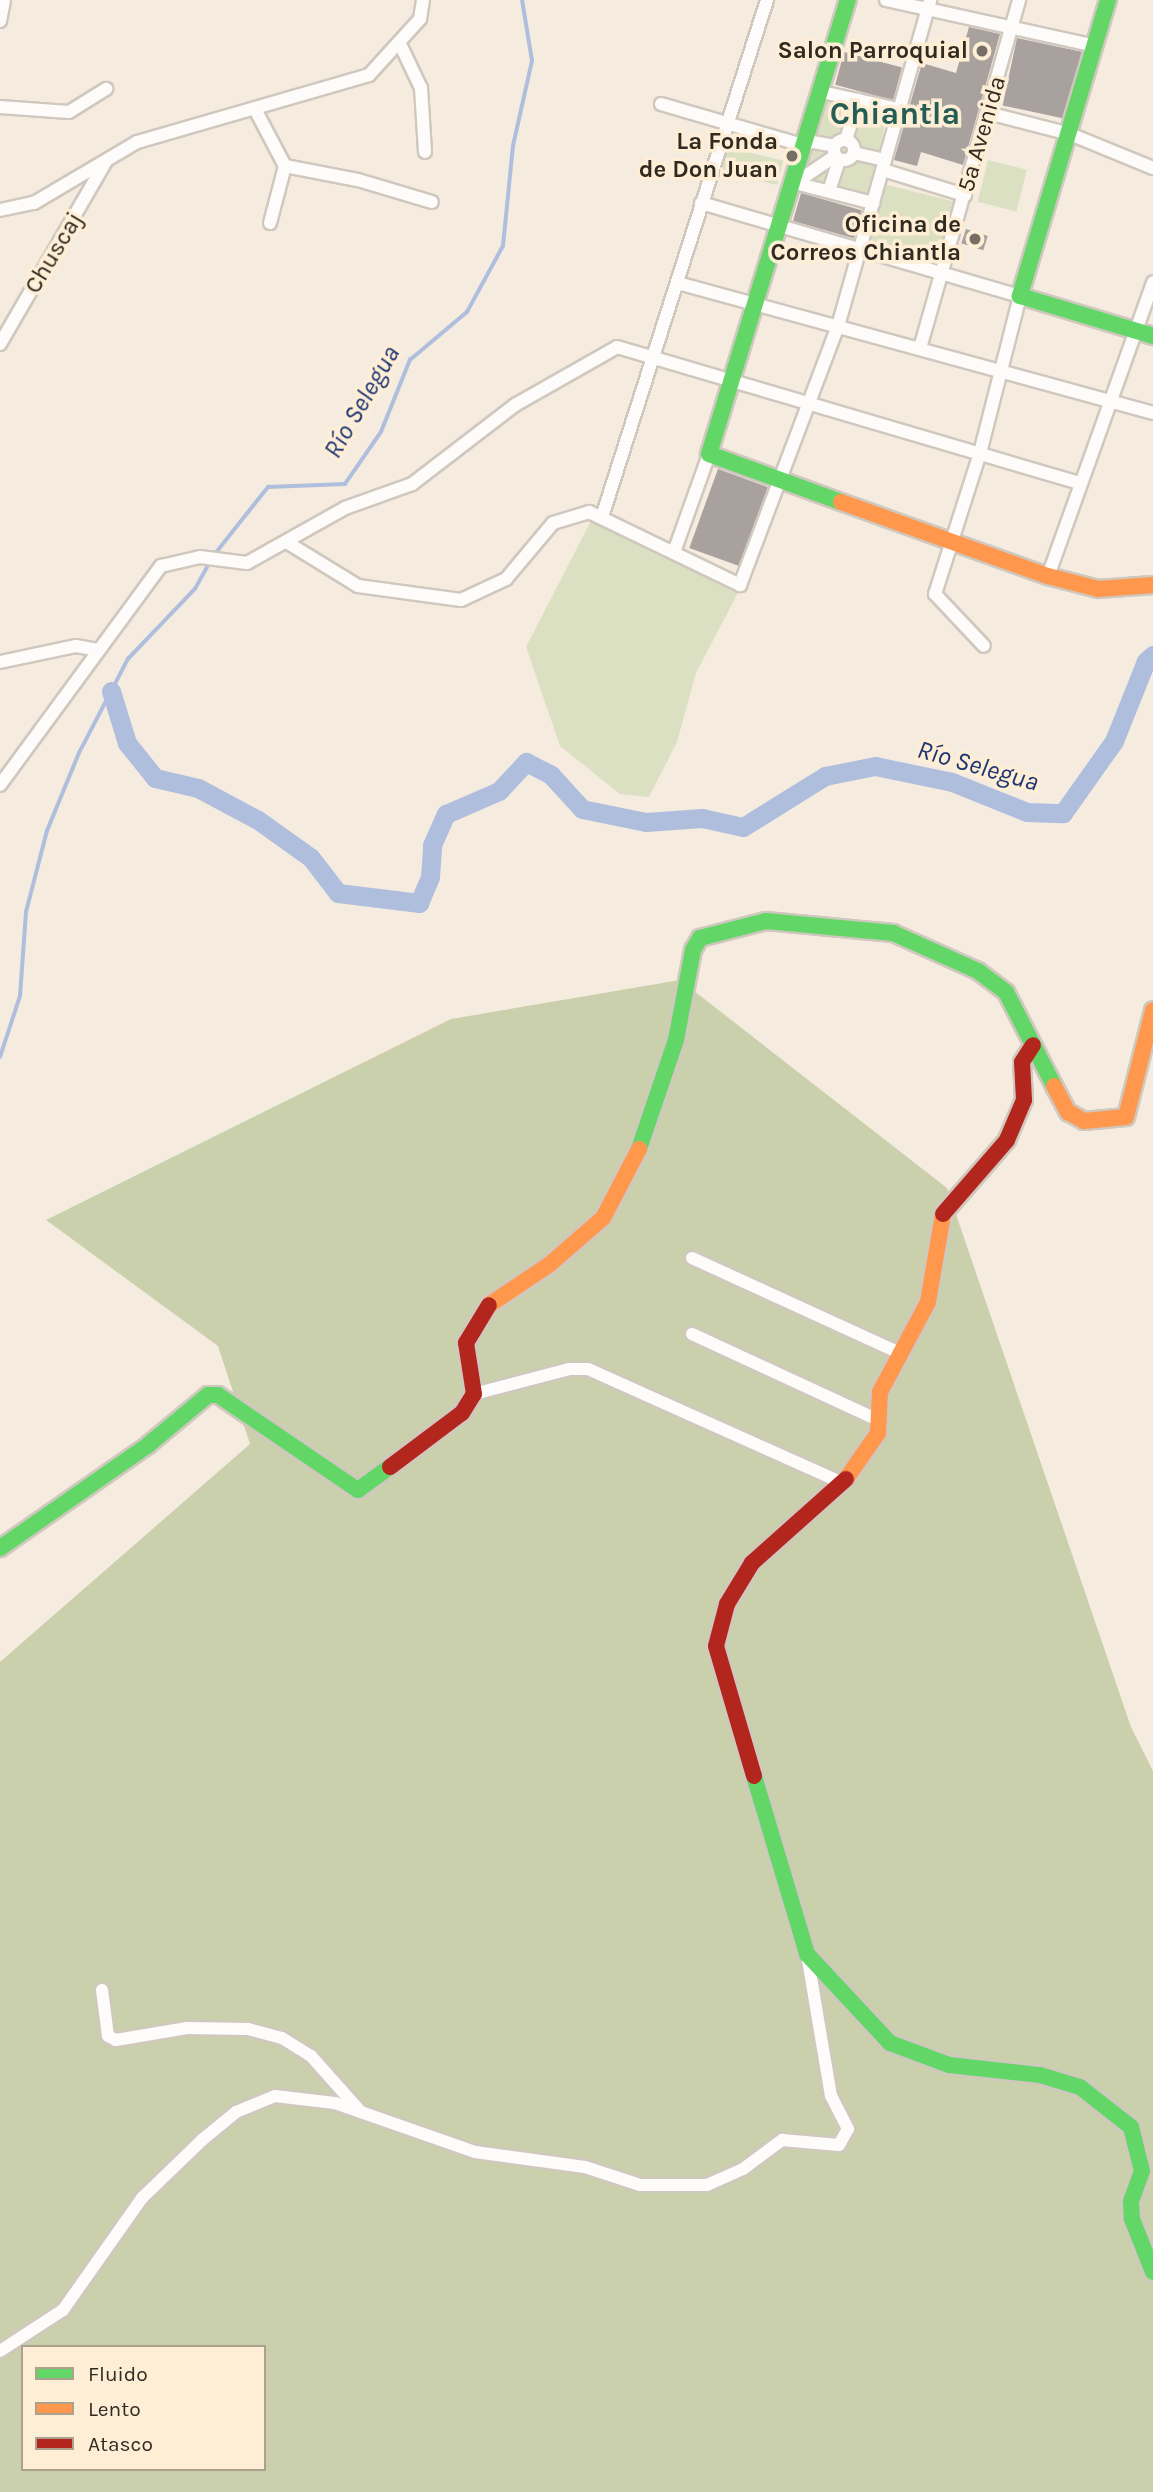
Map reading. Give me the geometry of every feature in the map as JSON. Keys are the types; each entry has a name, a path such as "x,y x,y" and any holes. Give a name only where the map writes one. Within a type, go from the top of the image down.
{"street":[{"path":"0,21 4,0"},
{"path":"0,210 34,204 137,142 256,111 369,75 420,19 423,0"},
{"path":"602,517 767,0"},
{"path":"674,552 709,454 782,227 848,0"},
{"path":"886,0 929,4 1012,28 1096,46"},
{"name":"5a Avenida","path":"920,348 1019,0"},
{"path":"984,646 935,594 980,453 1020,296 1108,0"},
{"path":"288,543 358,586 461,600 506,579 553,523 589,512 740,585 783,480 838,326 929,4"},
{"path":"400,44 421,88 425,152"},
{"path":"0,107 69,112 106,89"},
{"path":"822,92 898,109"},
{"path":"829,191 839,151 858,100"},
{"path":"662,104 806,144 854,153 965,195"},
{"path":"256,111 285,166 270,223"},
{"path":"988,113 1070,134 1153,168"},
{"path":"795,183 839,151"},
{"name":"Chuscaj","path":"0,344 106,161"},
{"path":"285,166 432,202"},
{"path":"795,183 873,203"},
{"path":"701,203 1153,336"},
{"path":"1048,576 1153,282"},
{"path":"678,283 1153,413"},
{"path":"0,785 161,566 201,557 247,563 288,543 345,508 412,484 515,405 595,355 617,347 655,354 1079,483"},
{"path":"709,454 952,539 1048,576 1098,589 1153,586"},
{"path":"0,662 76,646 98,650"},
{"path":"0,1548 148,1445 208,1395 218,1395 358,1490 425,1445 462,1413 474,1394 466,1343 475,1323 489,1305 550,1264 603,1218 643,1142 700,938 766,921 893,933 978,971 1006,992 1068,1112 1084,1121 1117,1121 1126,1117 1132,1103 1153,1010"},
{"path":"0,2351 64,2310 142,2199 236,2112 275,2096 300,2095 475,2152 586,2167 653,2185 707,2185 743,2169 782,2140 839,2145 848,2129 831,2096 807,1954 716,1646 727,1604 752,1563 843,1483 873,1442 880,1392 897,1352 928,1302 943,1212 992,1164 1017,1121 1024,1100 1022,1062 1032,1045"},
{"path":"692,1258 897,1352"},
{"path":"692,1334 878,1420"},
{"path":"474,1394 569,1368 588,1369 843,1483"},
{"path":"807,1954 890,2043 949,2065 1040,2075 1080,2087 1130,2127 1142,2171 1130,2202 1132,2219 1153,2272"},
{"path":"102,1990 108,2036 116,2040 187,2028 248,2029 282,2039 311,2056 362,2114"}],"green space":[{"path":"824,95 888,110 868,199 804,184"},
{"path":"728,147 783,161 777,185 722,171"},
{"path":"988,160 1027,170 1016,211 978,202"},
{"path":"884,184 954,201 938,264 869,246"},
{"path":"595,513 740,589 696,673 677,742 649,797 620,794 560,746 526,647"},
{"path":"680,980 947,1188 1131,1727 1153,1771 1153,2492 0,2492 0,1662 250,1444 218,1346 46,1220 451,1019"}],"building":[{"path":"969,27 1000,34 963,165 921,152 917,166 894,160 922,63 956,73"},
{"path":"1017,38 1082,52 1067,119 1003,105"},
{"path":"844,52 902,68 893,100 835,85"},
{"path":"801,193 862,210 854,238 793,221"},
{"name":"Oficina de Correos Chiantla","path":"966,229 988,236 983,250 961,243"},
{"path":"718,469 768,487 739,566 689,548"}],"waterway":[{"name":"Río Selegua","path":"214,555 268,487 345,484 381,432 410,360 467,312 503,246 513,146 532,61 522,0"},
{"name":"Río Selegua","path":"0,1057 20,996 26,912 47,831 79,753 128,659 195,589 210,562"},
{"name":"Río Selegua","path":"111,691 127,743 155,778 198,788 258,820 311,858 338,893 419,903 430,877 432,845 446,814 499,791 526,762 551,775 582,809 646,822 702,818 743,827 825,776 875,766 952,782 1027,812 1063,813 1114,741 1146,661 1153,655"}],"traffic: fast":[{"path":"841,502 709,454 848,0"},
{"path":"1108,0 1020,296 1153,336"},
{"path":"639,1149 676,1040 693,950 700,938 766,921 893,933 978,971 1006,992 1054,1086"},
{"path":"0,1548 148,1445 208,1395 218,1395 358,1490 390,1467"},
{"path":"754,1776 807,1954 890,2043 949,2065 1040,2075 1080,2087 1131,2127 1142,2171 1131,2202 1132,2219 1153,2272"}],"traffic: slow":[{"path":"841,502 1048,576 1098,589 1153,585"},
{"path":"1054,1086 1068,1112 1084,1121 1126,1117 1153,1010"},
{"path":"489,1305 550,1264 603,1218 639,1149"},
{"path":"846,1479 878,1433 880,1392 928,1302 943,1214"}],"traffic: jam":[{"path":"943,1214 1007,1140 1024,1100 1022,1062 1033,1045"},
{"path":"390,1467 462,1413 474,1394 466,1343 489,1305"},
{"path":"754,1776 716,1646 727,1604 752,1563 846,1479"}],"place":[{"name":"Salon Parroquial","path":"982,51"},
{"name":"La Fonda de Don Juan","path":"792,156"},
{"name":"Oficina de Correos Chiantla","path":"975,239"}],"district":[{"name":"Chiantla","path":"895,114"}]}
